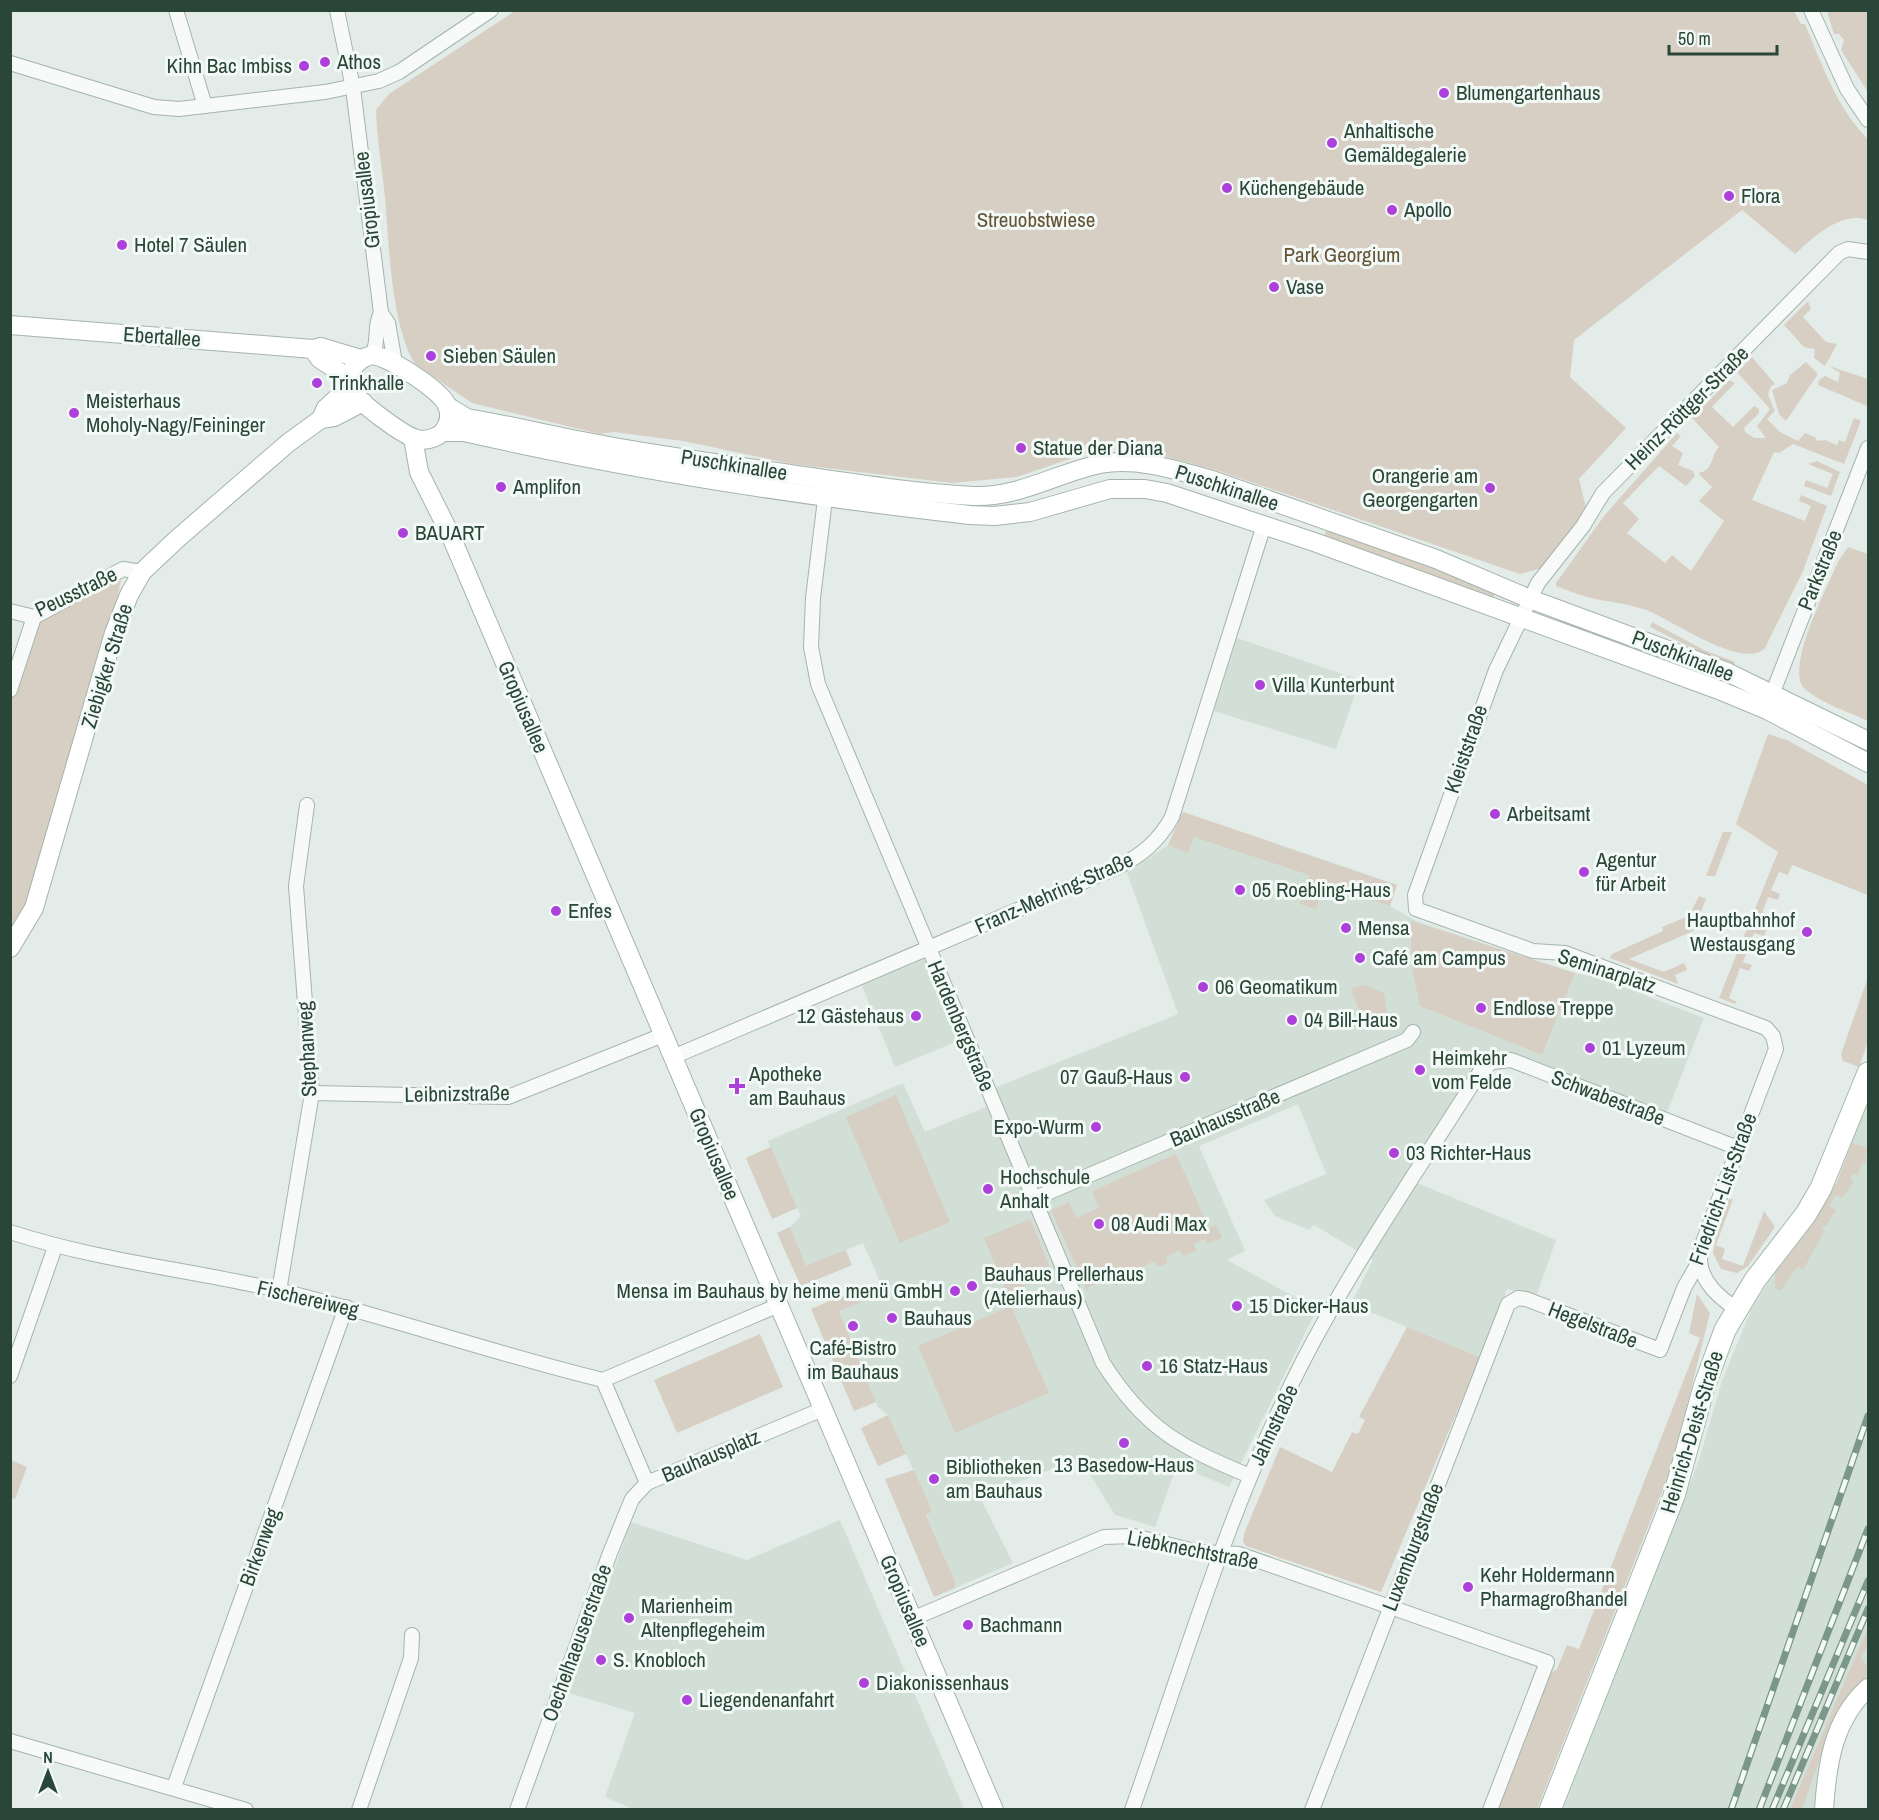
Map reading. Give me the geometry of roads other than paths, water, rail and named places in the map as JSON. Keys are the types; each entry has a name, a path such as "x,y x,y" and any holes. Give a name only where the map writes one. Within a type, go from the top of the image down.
{"main road":[{"name":"Ebertallee","path":"10,325 313,349 321,347 366,357"},
{"path":"313,349 316,355 351,382 363,402 413,438 439,435 449,421 447,406 436,393 384,357 366,357 352,369 351,382"},
{"name":"Ziebigker Straße","path":"10,948 34,908 114,633 129,595 142,572 262,465 321,419 326,408 351,382"},
{"name":"Ziebigker Straße","path":"321,419 334,417 363,402"},
{"name":"Puschkinallee","path":"447,406 467,418 611,446 837,481 957,495 993,495 1010,492 1100,464 1123,462 1150,465 1212,480 1436,559 1530,599 1727,672 1773,692 1869,741"},
{"name":"Puschkinallee","path":"439,435 464,432 628,467 825,499 994,516 1030,512 1110,489 1129,488 1167,493 1195,500 1522,617 1736,697 1869,763"},
{"name":"Gropiusallee","path":"434,499 429,457 439,435"},
{"name":"Gropiusallee","path":"413,438 419,472 434,499 994,1809"},
{"name":"Heinrich-Deist-Straße","path":"1550,1809 1674,1496 1713,1360 1736,1309 1814,1201 1869,1073"},
{"path":"1824,1809 1834,1738 1842,1719 1854,1702 1869,1688"}],"street":[{"path":"176,10 205,106"},
{"name":"Gropiusallee","path":"337,10 353,88 381,313 388,322 395,363"},
{"path":"10,63 154,107 179,109 353,88 380,81 399,72 491,10"},
{"path":"1811,10 1847,89 1869,120"},
{"name":"Heinz-Röttger-Straße","path":"1530,599 1538,584 1603,493 1839,252 1848,249 1869,252"},
{"name":"Gropiusallee","path":"366,357 376,348 376,321 381,313"},
{"name":"Parkstraße","path":"1773,692 1869,448"},
{"name":"Hardenbergstraße","path":"825,499 813,598 811,647 818,684 1103,1363 1120,1389 1143,1415 1172,1440 1194,1453 1250,1476"},
{"name":"Franz-Mehring-Straße","path":"673,1057 1116,868 1138,856 1158,840 1172,817 1264,525"},
{"name":"Peusstraße","path":"10,611 34,617 123,569 142,572"},
{"name":"Kleiststraße","path":"1414,905 1415,895 1480,708 1530,599"},
{"path":"10,690 34,617"},
{"name":"Stephanweg","path":"279,1291 312,1093 296,886 307,805"},
{"name":"Seminarplatz","path":"1414,905 1421,912 1533,951 1565,953 1766,1028"},
{"name":"Friedrich-List-Straße","path":"1660,1350 1684,1288 1700,1260 1701,1248 1737,1148 1776,1049 1773,1036 1766,1028"},
{"name":"Bauhausstraße","path":"1033,1199 1407,1040 1413,1032"},
{"name":"Leibnizstraße","path":"312,1093 508,1097 663,1035"},
{"name":"Schwabestraße","path":"1480,1072 1492,1062 1511,1060 1737,1148"},
{"name":"Jahnstraße","path":"1132,1809 1221,1552 1250,1476 1303,1362 1340,1295 1480,1072"},
{"name":"Fischereiweg","path":"10,1232 55,1247 279,1291 346,1307 480,1344 543,1366 603,1380"},
{"path":"10,1376 55,1247"},
{"path":"1700,1260 1700,1269 1708,1284 1736,1309"},
{"name":"Hegelstraße","path":"1526,1299 1660,1350"},
{"name":"Luxemburgstraße","path":"1312,1809 1506,1307 1514,1300 1526,1299"},
{"path":"603,1380 779,1305"},
{"name":"Birkenweg","path":"174,1786 346,1307"},
{"name":"Bauhausplatz","path":"603,1380 647,1483 823,1408"},
{"name":"Oechelhaeuserstraße","path":"517,1809 610,1553 632,1499 647,1483"},
{"name":"Liebknechtstraße","path":"912,1619 1104,1537 1134,1536 1199,1552 1239,1554 1313,1578 1547,1662 1490,1809"},
{"path":"359,1809 411,1659 412,1635"},
{"path":"10,1741 174,1786 246,1809"}],"railway":[{"path":"1731,1810 1868,1416"},
{"path":"1759,1810 1868,1529"},
{"path":"1772,1810 1868,1581"},
{"path":"1783,1810 1868,1609"}],"place":[{"name":"Athos","path":"325,62"},
{"name":"Kihn Bac Imbiss","path":"304,66"},
{"name":"Blumengartenhaus","path":"1444,93"},
{"name":"Anhaltische Gemäldegalerie","path":"1332,143"},
{"name":"Küchengebäude","path":"1227,188"},
{"name":"Flora","path":"1729,196"},
{"name":"Apollo","path":"1392,210"},
{"name":"Hotel 7 Säulen","path":"122,245"},
{"name":"Vase","path":"1274,287"},
{"name":"Sieben Säulen","path":"431,356"},
{"name":"Trinkhalle","path":"317,383"},
{"name":"Meisterhaus Moholy-Nagy/Feininger","path":"74,413"},
{"name":"Statue der Diana","path":"1021,448"},
{"name":"Amplifon","path":"501,487"},
{"name":"Orangerie am Georgengarten","path":"1490,488"},
{"name":"BAUART","path":"403,533"},
{"name":"Villa Kunterbunt","path":"1260,685"},
{"name":"Arbeitsamt","path":"1495,814"},
{"name":"Agentur für Arbeit","path":"1584,872"},
{"name":"05 Roebling-Haus","path":"1240,890"},
{"name":"Enfes","path":"556,911"},
{"name":"Mensa","path":"1346,928"},
{"name":"Hauptbahnhof Westausgang","path":"1807,932"},
{"name":"Café am Campus","path":"1360,958"},
{"name":"06 Geomatikum","path":"1203,987"},
{"name":"Endlose Treppe","path":"1481,1008"},
{"name":"12 Gästehaus","path":"916,1016"},
{"name":"04 Bill-Haus","path":"1292,1020"},
{"name":"01 Lyzeum","path":"1590,1048"},
{"name":"Heimkehr vom Felde","path":"1420,1070"},
{"name":"07 Gauß-Haus","path":"1185,1077"},
{"name":"Apotheke am Bauhaus","path":"737,1086"},
{"name":"Expo-Wurm","path":"1096,1127"},
{"name":"03 Richter-Haus","path":"1394,1153"},
{"name":"Hochschule Anhalt","path":"988,1189"},
{"name":"08 Audi Max","path":"1099,1224"},
{"name":"Bauhaus Prellerhaus (Atelierhaus)","path":"972,1286"},
{"name":"Mensa im Bauhaus by heime menü GmbH","path":"955,1291"},
{"name":"15 Dicker-Haus","path":"1237,1306"},
{"name":"Bauhaus","path":"892,1318"},
{"name":"Café-Bistro im Bauhaus","path":"853,1326"},
{"name":"16 Statz-Haus","path":"1147,1366"},
{"name":"13 Basedow-Haus","path":"1124,1443"},
{"name":"Bibliotheken am Bauhaus","path":"934,1479"},
{"name":"Kehr Holdermann Pharmagroßhandel","path":"1468,1587"},
{"name":"Marienheim Altenpflegeheim","path":"629,1618"},
{"name":"Bachmann","path":"968,1625"},
{"name":"S. Knobloch","path":"601,1660"},
{"name":"Diakonissenhaus","path":"864,1683"},
{"name":"Liegendenanfahrt","path":"687,1700"}],"park label":[{"name":"Streuobstwiese","path":"1036,220"},
{"name":"Park Georgium","path":"1342,255"}]}
